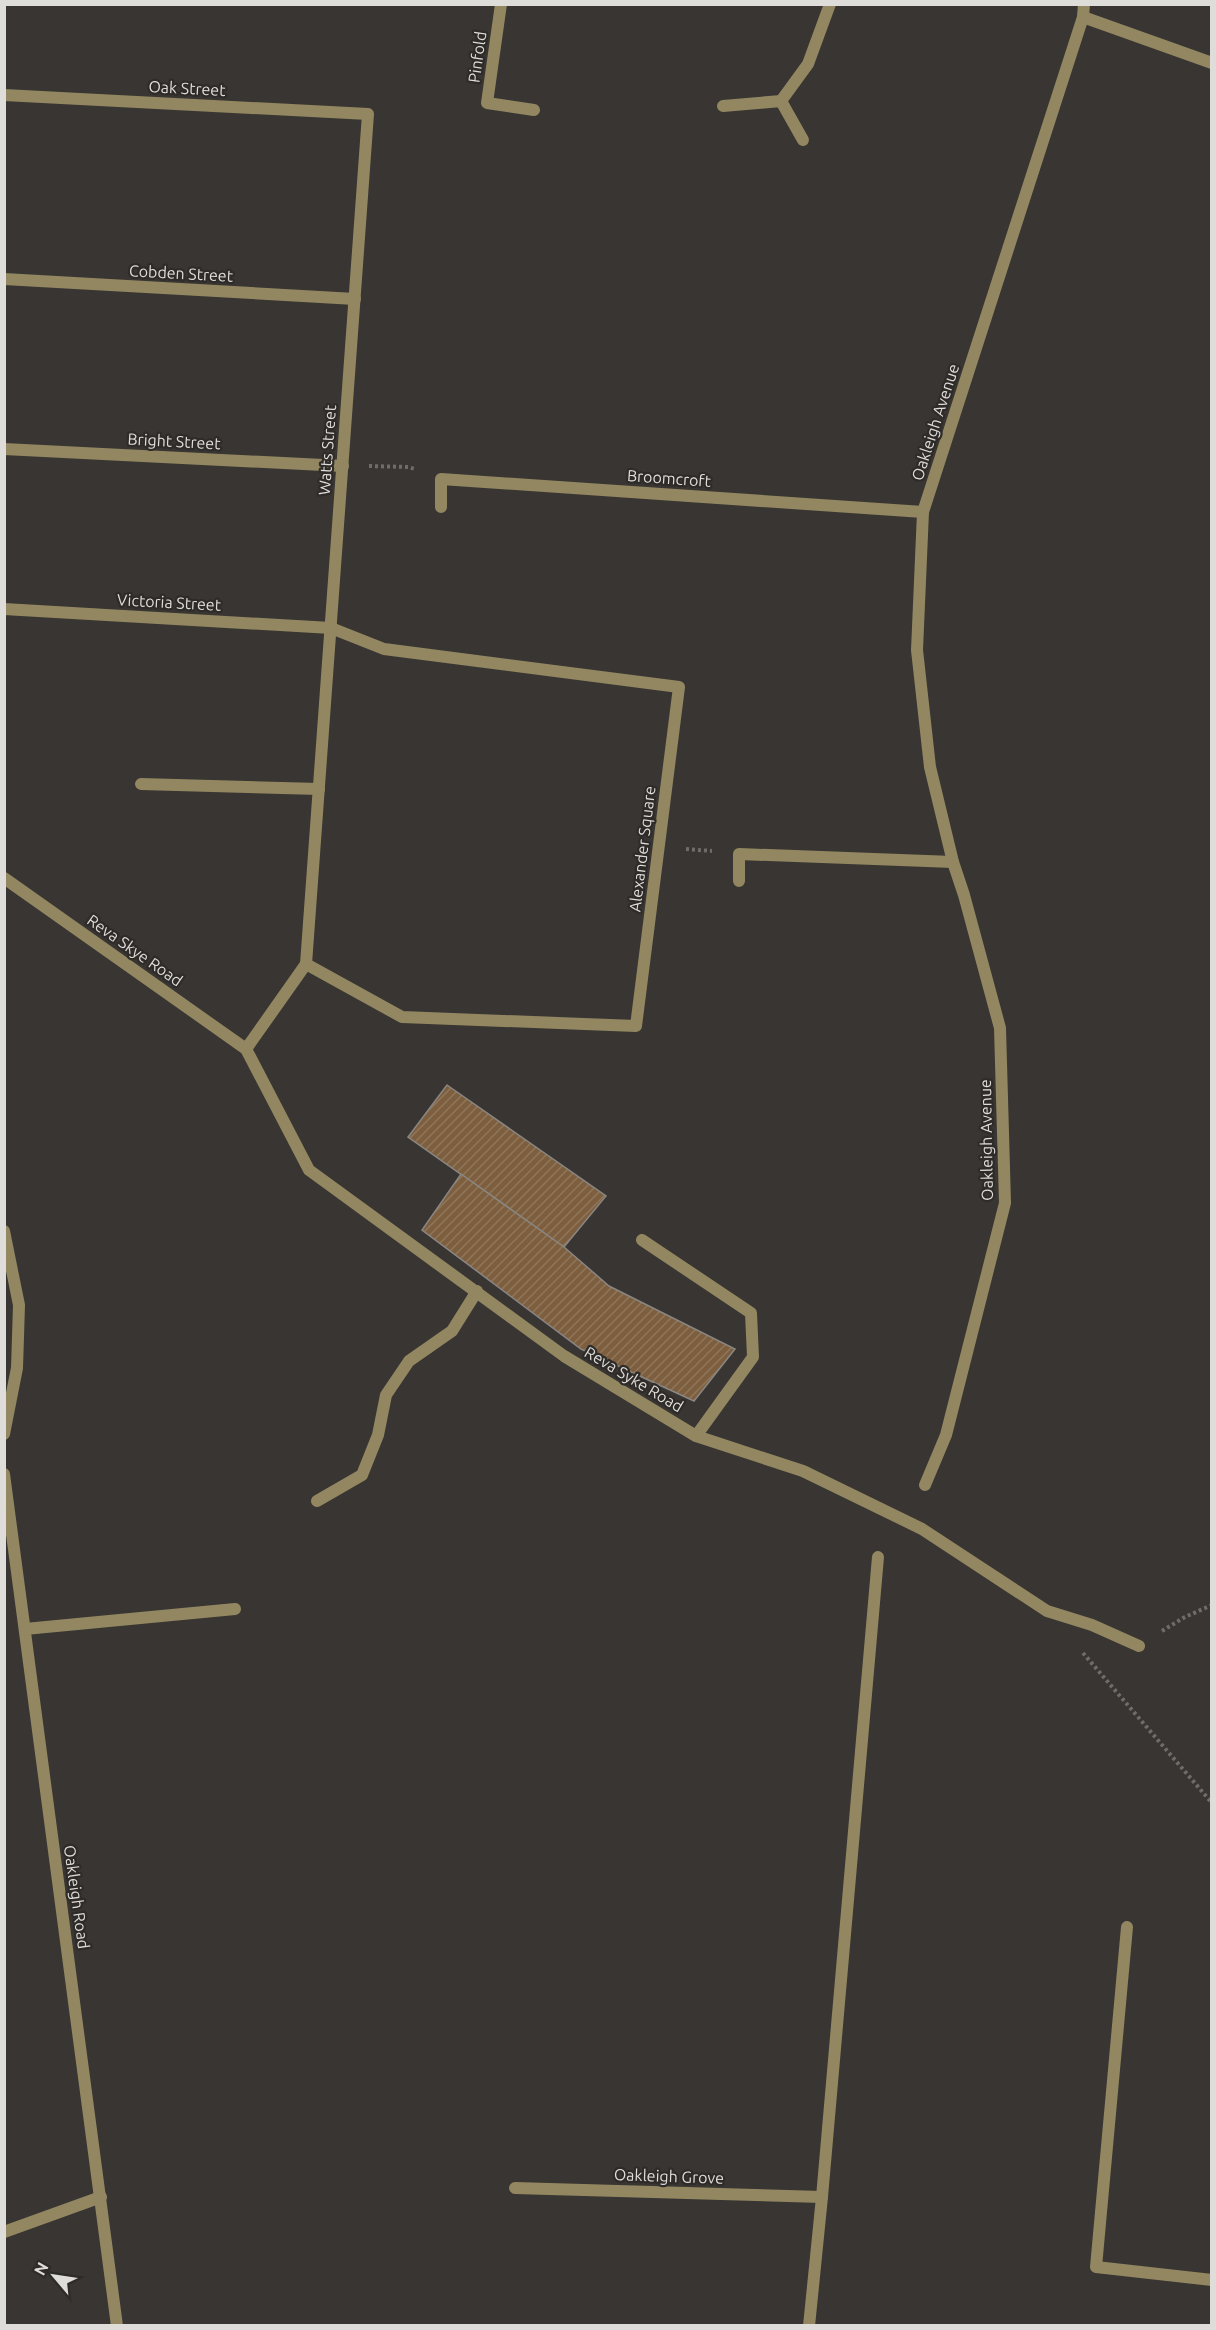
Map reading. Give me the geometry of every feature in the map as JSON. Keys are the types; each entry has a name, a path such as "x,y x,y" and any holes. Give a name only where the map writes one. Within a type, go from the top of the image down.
{"street":[{"name":"Pinfold","path":"501,4 487,104 534,110"},
{"path":"723,106 781,101 808,64 830,4"},
{"path":"1084,10 1212,63"},
{"name":"Oakleigh Avenue","path":"925,1485 946,1435 1005,1203 1000,1028 953,862 930,767 917,650 923,512 1084,10"},
{"name":"Oak Street","path":"4,95 368,114"},
{"path":"781,101 802,140"},
{"name":"Watts Street","path":"306,964 368,114"},
{"name":"Cobden Street","path":"4,279 355,299"},
{"name":"Bright Street","path":"4,449 343,466"},
{"path":"441,479 441,507"},
{"name":"Broomcroft","path":"441,479 923,512"},
{"name":"Victoria Street","path":"4,609 331,628"},
{"name":"Alexander Square","path":"306,964 402,1017 636,1026 679,687 384,649 331,628"},
{"path":"141,784 319,789"},
{"path":"739,881 739,854 953,862"},
{"name":"Reva Skye Road","path":"4,878 246,1049"},
{"path":"246,1049 306,964"},
{"name":"Reva Syke Road","path":"246,1049 309,1170 564,1356 696,1436 803,1471 922,1529 1047,1611 1092,1625 1139,1646"},
{"path":"4,1231 19,1305 17,1368 4,1434"},
{"path":"642,1240 751,1313 753,1357 696,1436"},
{"path":"317,1501 362,1474 378,1435 386,1395 409,1361 452,1331 477,1291"},
{"name":"Oakleigh Road","path":"4,1474 117,2325"},
{"path":"809,2325 878,1557"},
{"path":"25,1629 235,1609"},
{"path":"1127,1928 1096,2267 1212,2280"},
{"name":"Oakleigh Grove","path":"515,2188 822,2197"},
{"path":"4,2232 100,2197"}],"path":[{"path":"343,466 408,467 441,479"},
{"path":"658,846 739,854"},
{"path":"1139,1646 1185,1617 1212,1605"},
{"path":"1077,1646 1212,1803"}],"building":[{"path":"447,1085 606,1196 564,1247 408,1137"},
{"path":"461,1174 564,1247 609,1286 735,1349 694,1401 581,1349 422,1230"}]}
